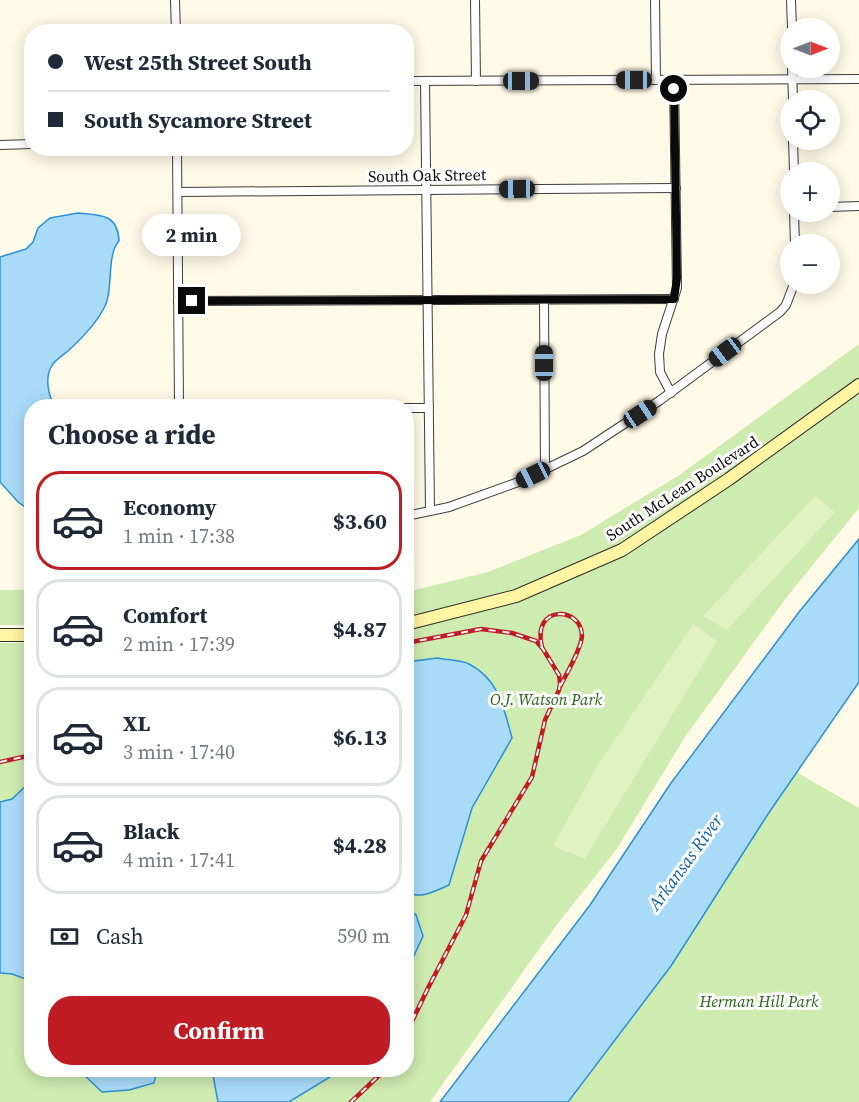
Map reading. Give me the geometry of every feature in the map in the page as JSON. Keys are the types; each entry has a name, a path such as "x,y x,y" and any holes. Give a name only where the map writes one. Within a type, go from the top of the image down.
{"main road":[{"name":"South McLean Boulevard","path":"414,622 516,596 622,550 729,479 859,385"},
{"path":"0,635 24,635"}],"street":[{"path":"175,0 176,24"},
{"path":"475,0 476,81"},
{"path":"655,0 656,80"},
{"path":"791,0 792,18"},
{"path":"792,78 793,90"},
{"path":"414,81 859,79"},
{"path":"671,393 660,372 659,354 662,334 674,299 677,278 674,80"},
{"path":"425,81 429,511"},
{"path":"0,145 24,144"},
{"path":"177,156 179,399"},
{"name":"South Oak Street","path":"178,192 676,188"},
{"path":"840,207 859,206"},
{"path":"414,514 449,507 521,481 583,451 671,393 780,312 792,294"},
{"path":"178,301 674,299"},
{"path":"544,300 545,469"},
{"path":"414,408 429,408"}],"green space":[{"name":"O.J. Watson Park","path":"859,344 859,508 786,598 685,737 616,850 555,927 430,1102 0,1102 0,643 24,643 24,1077 414,1077 414,590 488,572 581,535 681,474"},
{"path":"815,496 835,512 727,630 703,616"},
{"path":"0,590 24,590 24,625 0,625"},
{"path":"693,624 717,641 585,859 553,846 596,768"},
{"name":"Herman Hill Park","path":"796,772 859,808 859,1102 565,1102"}],"water":[{"path":"78,213 107,218 115,226 119,241 113,255 109,292 104,308 88,331 51,367 48,382 52,399 24,399 24,506 0,482 0,257 26,249 33,242 38,228 50,218"},
{"name":"Arkansas River","path":"859,539 859,682 768,814 671,966 568,1102 440,1102 590,905 671,783 799,612"},
{"path":"437,658 466,663 479,670 494,686 499,696 512,738 472,808 449,885 428,894 417,895 414,895 414,661"},
{"path":"24,788 24,978 0,973 0,802 12,799"},
{"path":"414,914 416,915 423,936 414,956"},
{"path":"86,1077 155,1077 154,1083 129,1090 102,1092"},
{"path":"213,1077 330,1077 289,1102 218,1102"}],"railway":[{"path":"542,647 541,633 544,623 550,617 558,614 566,615 580,626 582,636 579,648 560,687"},
{"path":"414,642 481,629 512,633 536,641 559,675 560,683 545,720 532,777 481,861 466,915 414,1017"},
{"path":"0,762 24,757"},
{"path":"351,1102 378,1077"}],"route":[{"path":"192,301 674,299 677,278 674,89"}]}
